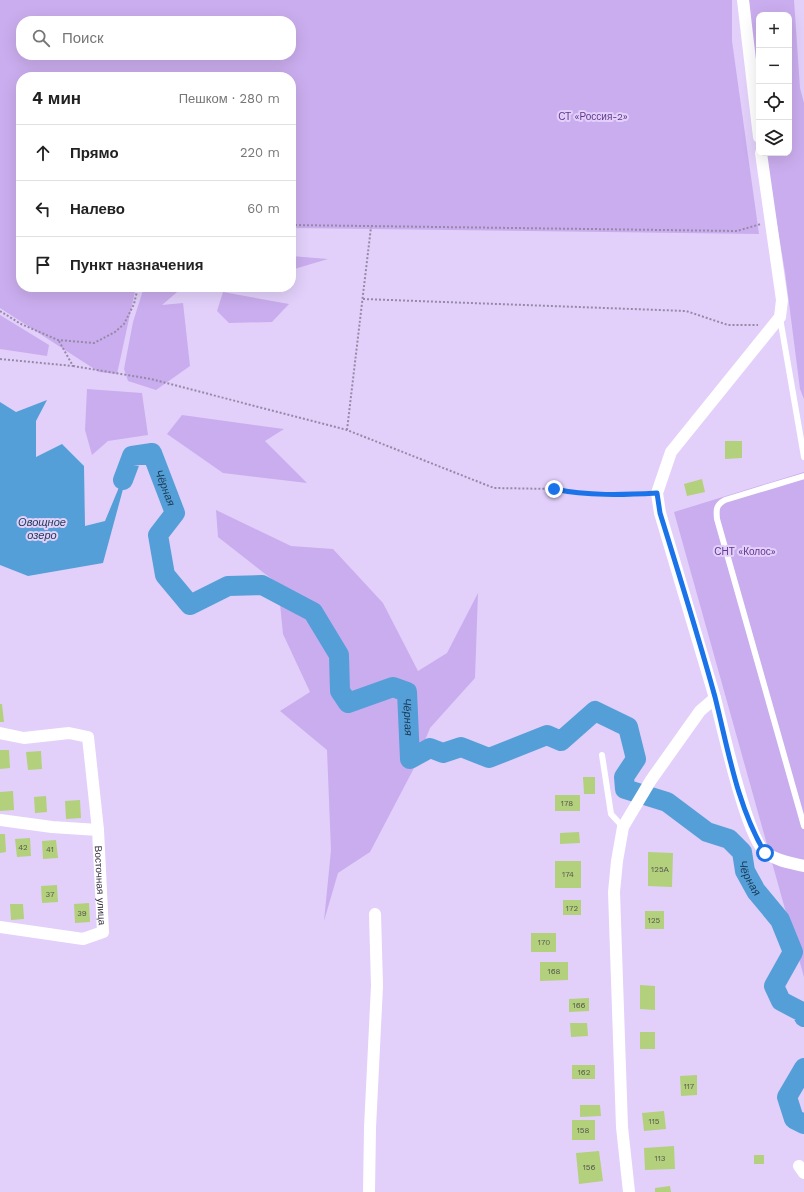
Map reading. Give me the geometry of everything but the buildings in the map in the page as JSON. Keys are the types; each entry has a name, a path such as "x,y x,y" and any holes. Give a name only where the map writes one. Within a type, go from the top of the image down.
{"street":[{"path":"743,0 757,120"},
{"path":"761,156 782,300 777,320 671,452 657,493 660,513 715,698 738,789 757,839 765,853 778,859 804,866"},
{"path":"629,1192 622,1127 614,892 617,861 623,827 635,804 700,711 715,698"},
{"name":"Восточная улица","path":"0,733 24,738 69,733 88,737 98,830 103,932 83,939 0,927"},
{"path":"0,820 52,827 98,830"},
{"path":"369,1192 370,1128 377,986 376,914"}],"lane":[{"path":"777,320 804,458"},
{"path":"804,476 725,500 719,504 716,510 717,519 804,826"},
{"path":"602,756 610,814 623,827"}],"path":[{"path":"296,225 737,231 770,221"},
{"path":"347,430 371,227"},
{"path":"0,311 21,324 58,340 94,342 115,332 124,324 134,304 137,292"},
{"path":"363,299 686,311 728,325 777,320"},
{"path":"58,340 73,366"},
{"path":"0,359 73,366 151,380 347,430 494,488 554,489 583,494 630,495 657,493"}],"green space":[{"name":"СТ «Россия-2»","path":"0,0 732,0 732,41 759,234 296,228 296,72 16,72 16,292 135,292 117,374 99,372 0,308"},
{"path":"749,0 794,0 800,88 804,103 804,399 800,389 785,272 766,156 792,156 792,12 756,12 756,77"},
{"path":"296,256 328,259 296,269"},
{"path":"142,292 177,292 162,305 183,303 190,366 156,390 128,381 124,369 133,322"},
{"path":"223,292 289,304 272,322 229,323 217,311"},
{"path":"0,315 49,345 47,356 0,349"},
{"path":"87,389 142,393 148,435 108,441 92,455 85,430"},
{"path":"182,415 284,429 265,441 307,483 223,473 167,434"},
{"name":"СНТ «Колос»","path":"804,472 804,977 674,512"},
{"path":"216,510 291,546 333,549 383,603 418,671 447,653 478,593 475,678 430,728 413,770 370,852 338,873 324,921 331,850 327,750 280,711 310,692 283,634 278,584 218,537"}],"water":[{"name":"Овощное озеро","path":"47,400 36,421 36,457 62,444 84,466 85,526 105,521 132,456 103,563 28,576 0,565 0,402 16,412"}],"waterway":[{"name":"Чёрная","path":"123,480 132,456 152,453 175,513 158,535 165,575 190,605 228,586 262,585 313,612 339,655 340,691 348,703 393,687 407,692 410,759 430,748 443,753 461,747 489,758 547,735 561,741 595,711 628,727 636,759 624,777 625,789 667,802 707,832 729,839 742,852 745,871 756,891 780,920 793,952 774,986 781,1001 802,1012 804,1017"},
{"name":"Чёрная","path":"804,1068 787,1097 794,1119 804,1124"}],"route":[{"path":"554,489 575,493 630,495 657,493 660,513 704,658 738,789 757,839 765,853"}]}
